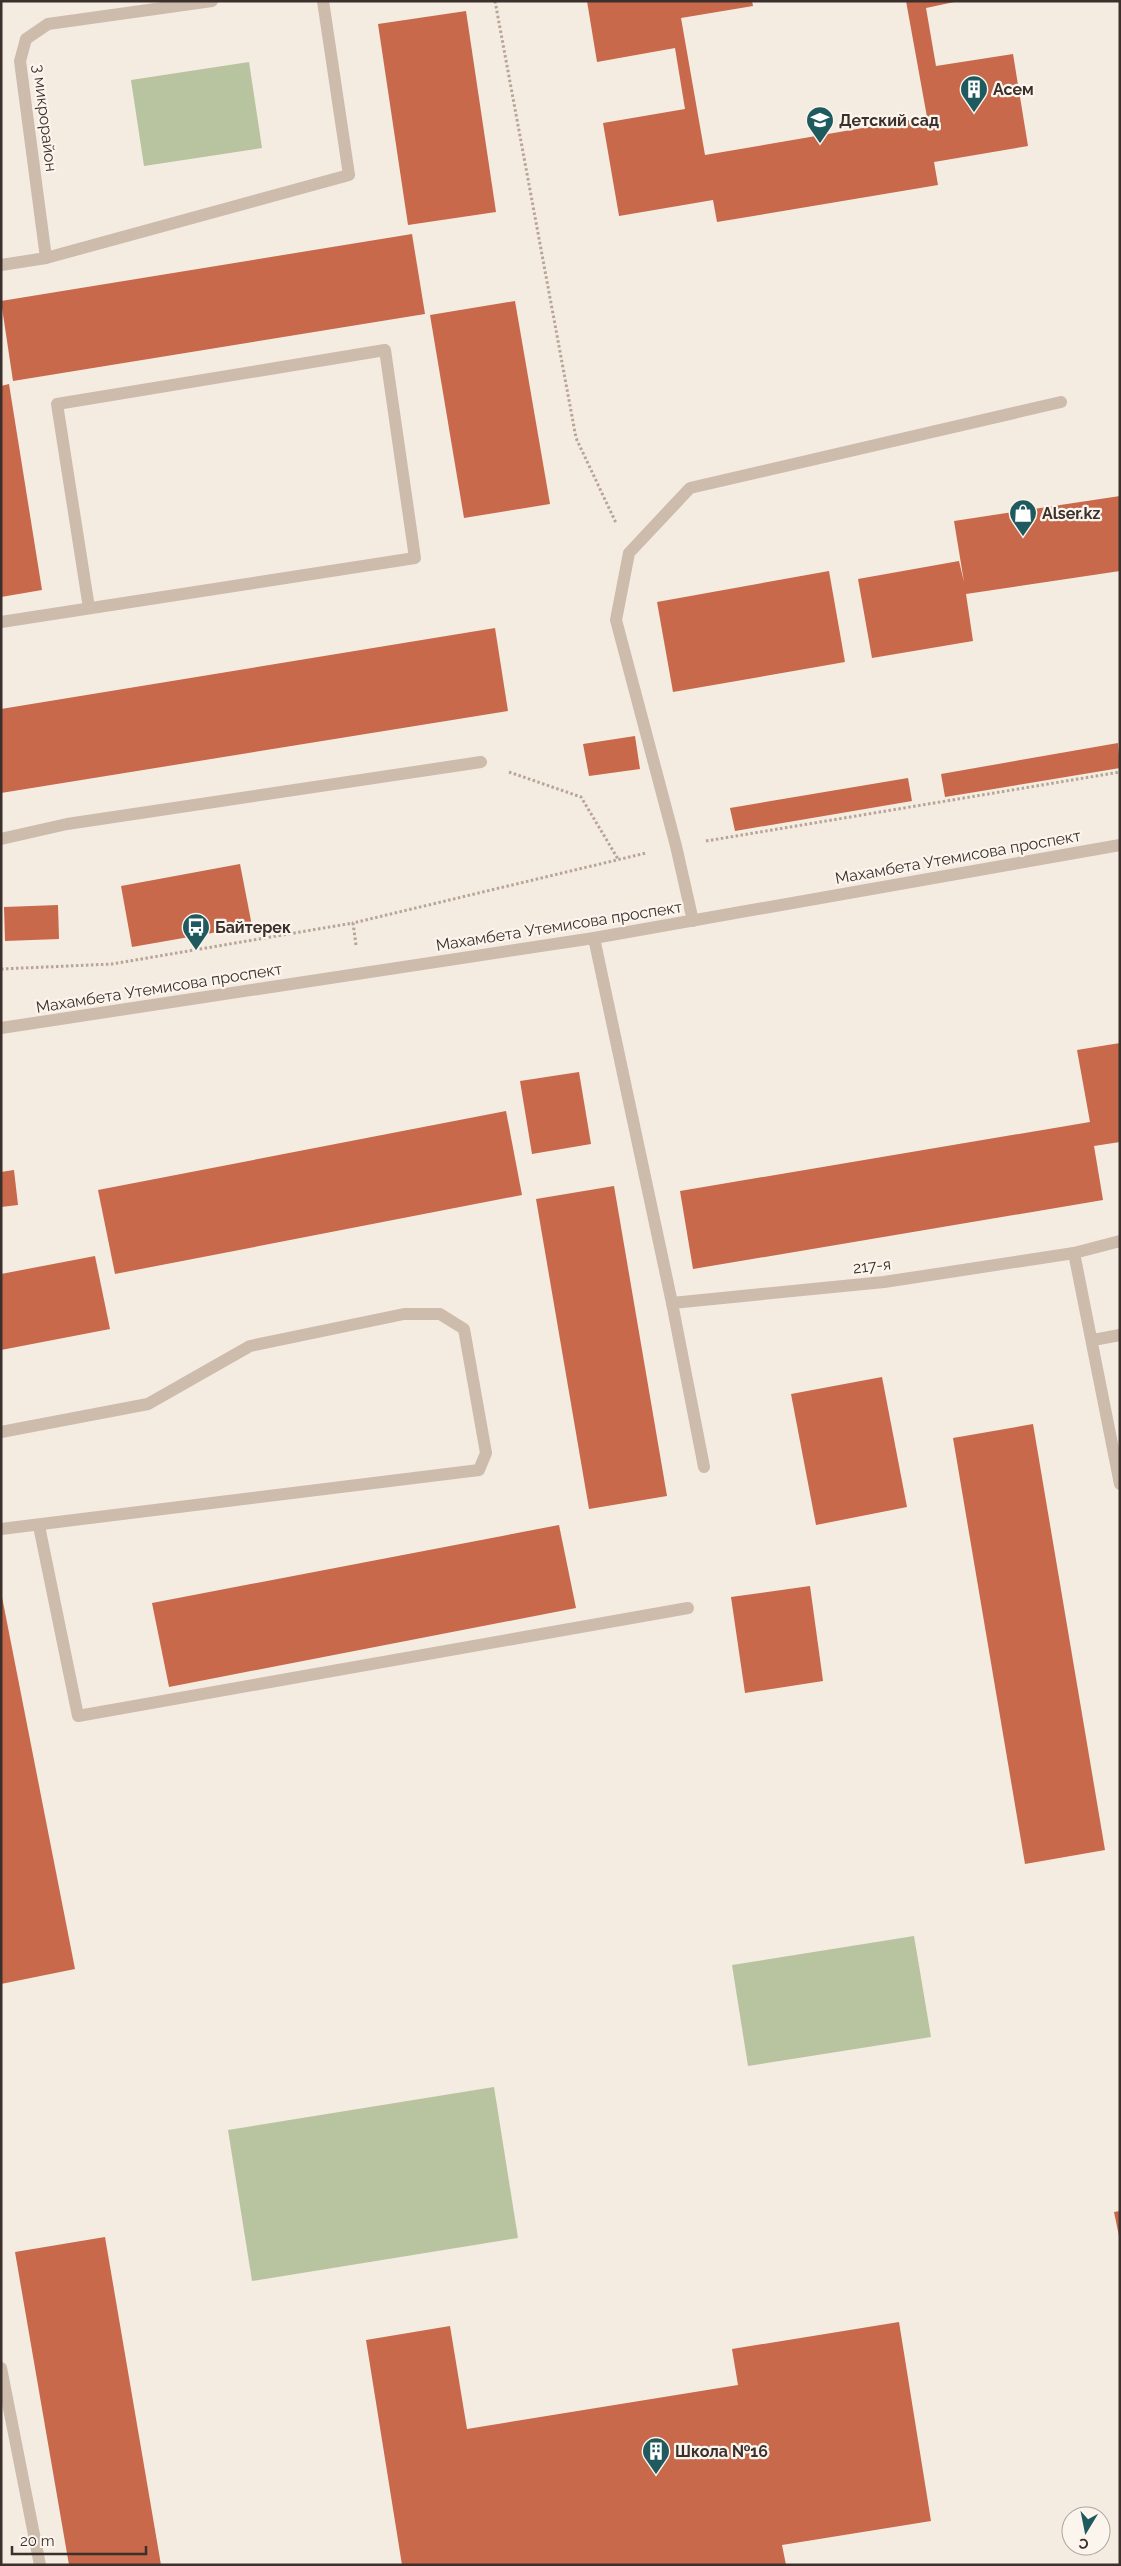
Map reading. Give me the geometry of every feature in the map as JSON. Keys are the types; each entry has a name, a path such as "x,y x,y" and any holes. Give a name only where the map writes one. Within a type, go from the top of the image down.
{"street":[{"name":"3 микрорайон","path":"46,258 20,61 26,39 48,24 212,1"},
{"path":"1,265 46,258 349,175 323,1"},
{"path":"1,622 415,558 385,350 57,404 89,608"},
{"path":"694,921 616,620 630,553 690,488 1061,402"},
{"path":"1,839 67,824 481,762"},
{"name":"Махамбета Утемисова проспект","path":"1,1028 594,938 1120,845"},
{"path":"594,938 672,1302 704,1467"},
{"name":"217-я","path":"672,1302 884,1282 1074,1253 1120,1241"},
{"path":"1074,1253 1093,1340 1120,1484"},
{"path":"1,1432 148,1404 250,1346 404,1314 440,1314 464,1329 486,1453 479,1470 39,1526 1,1529"},
{"path":"1093,1340 1120,1335"},
{"path":"39,1526 78,1716 688,1608"},
{"path":"1,2368 40,2565"}],"path":[{"path":"495,1 576,438 630,553"},
{"path":"481,762 581,797 618,859"},
{"path":"1,968 112,964 353,923 676,846 1120,772"},
{"path":"353,923 360,974"}],"green space":[{"path":"249,62 262,148 144,166 131,80"},
{"path":"914,1936 931,2037 748,2066 732,1965"},
{"path":"494,2087 518,2238 252,2281 228,2130"}],"building":[{"name":"Асем","path":"587,1 752,1 753,6 681,18 705,155 927,117 906,1 959,1 926,8 936,66 1013,54 1028,146 934,162 938,185 717,222 713,200 619,216 603,123 685,109 675,48 597,62"},
{"path":"466,11 496,212 408,225 378,24"},
{"path":"412,234 425,314 13,381 1,301"},
{"path":"515,301 550,504 464,518 430,315"},
{"path":"9,384 42,590 1,597 1,386"},
{"path":"1120,496 1120,571 966,594 973,641 872,658 858,579 959,561 964,582 954,521"},
{"path":"829,571 845,662 673,692 657,602"},
{"path":"495,628 508,711 1,793 1,709"},
{"path":"635,736 640,769 589,776 583,744"},
{"path":"1118,743 1120,768 945,797 941,774"},
{"path":"908,778 912,801 735,831 730,808"},
{"path":"240,864 252,926 132,947 121,886"},
{"path":"58,905 59,939 5,941 4,907"},
{"path":"1120,1043 1120,1142 1094,1146 1103,1200 693,1269 680,1191 1090,1122 1077,1050"},
{"path":"579,1072 591,1144 532,1154 520,1081"},
{"path":"506,1111 522,1195 115,1274 98,1190"},
{"path":"14,1170 18,1205 1,1207 1,1172"},
{"path":"614,1186 667,1496 589,1509 536,1199"},
{"path":"95,1256 110,1329 1,1350 1,1274"},
{"path":"882,1377 907,1507 816,1525 791,1394"},
{"path":"1033,1424 1105,1850 1025,1864 953,1438"},
{"path":"559,1525 576,1608 169,1687 152,1603"},
{"path":"810,1586 823,1681 745,1693 731,1597"},
{"path":"1,1598 75,1969 1,1984"},
{"path":"1120,2211 1120,2236 1119,2236 1114,2212"},
{"path":"105,2237 161,2565 69,2565 15,2252"},
{"name":"Школа №16","path":"899,2322 931,2521 782,2545 786,2565 402,2565 366,2340 450,2326 467,2429 738,2385 732,2349"}],"place":[{"name":"Асем","path":"974,113"},
{"name":"Детский сад","path":"820,144"},
{"name":"Alser.kz","path":"1023,537"},
{"name":"Байтерек","path":"196,951"},
{"name":"Школа №16","path":"656,2475"}]}
